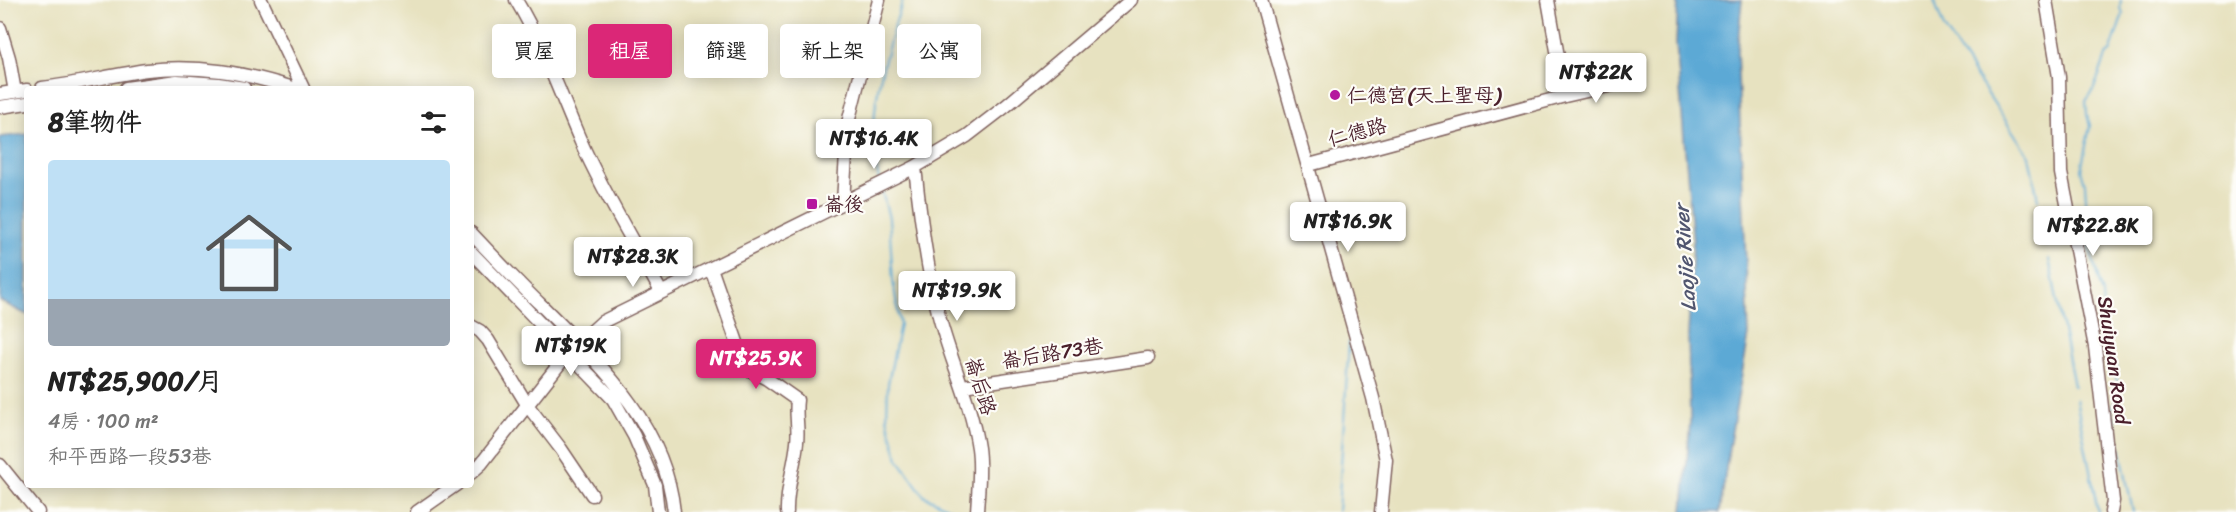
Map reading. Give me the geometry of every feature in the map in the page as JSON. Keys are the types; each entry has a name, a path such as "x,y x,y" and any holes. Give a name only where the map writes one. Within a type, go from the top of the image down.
{"street":[{"path":"261,0 302,86"},
{"path":"516,0 533,29 604,191 661,292"},
{"path":"843,202 848,123 879,0"},
{"path":"474,470 568,352 602,322 915,167 967,136 1006,106 1131,0"},
{"path":"1261,0 1309,165 1372,398 1386,460 1381,512"},
{"path":"1548,0 1565,96"},
{"name":"Shuiyuan Road","path":"2046,0 2059,77 2061,173 2095,347 2113,501 2111,512"},
{"path":"0,28 21,91 0,94"},
{"path":"54,86 147,70 189,68 223,70 287,86"},
{"path":"141,86 177,81 231,86"},
{"name":"仁德路","path":"1309,165 1621,83"},
{"path":"0,107 24,103"},
{"name":"崙后路","path":"915,167 920,212 938,311 963,386 978,449 980,476 977,512"},
{"path":"474,236 619,386 656,447 668,479 674,512"},
{"path":"474,255 613,399 634,436 655,485 658,512"},
{"path":"711,268 746,368 767,379 797,400 795,416 797,441 789,480 787,512"},
{"path":"474,328 488,340 528,405 592,495"},
{"name":"崙后路73巷","path":"963,386 1148,358"},
{"path":"0,465 38,512"},
{"path":"417,512 451,488"}],"water":[{"path":"1678,0 1742,0 1737,51 1749,335 1720,512 1683,512 1690,422 1688,335 1693,243 1676,44"},
{"path":"24,134 24,313 0,301 0,137"}],"waterway":[{"path":"879,180 874,134 878,88 903,0"},
{"path":"1934,0 1944,28 2029,156 2038,200"},
{"path":"2121,0 2120,8 2123,14 2111,50 2106,56 2093,91 2086,101 2090,126 2081,170 2085,184 2089,247 2103,294 2106,346 2117,368 2116,377 2120,390 2112,409 2133,512"},
{"path":"881,188 889,218 893,281 900,324 888,384 887,418 898,459 924,496 957,512"},
{"path":"2040,213 2047,246"},
{"path":"2049,259 2074,386"},
{"path":"1338,512 1349,342"},
{"path":"2076,399 2098,512"}],"place":[{"name":"仁德宮(天上聖母)","path":"1335,95"},
{"name":"崙後","path":"812,204"}],"water label":[{"name":"Laojie River","path":"1685,258"}]}
